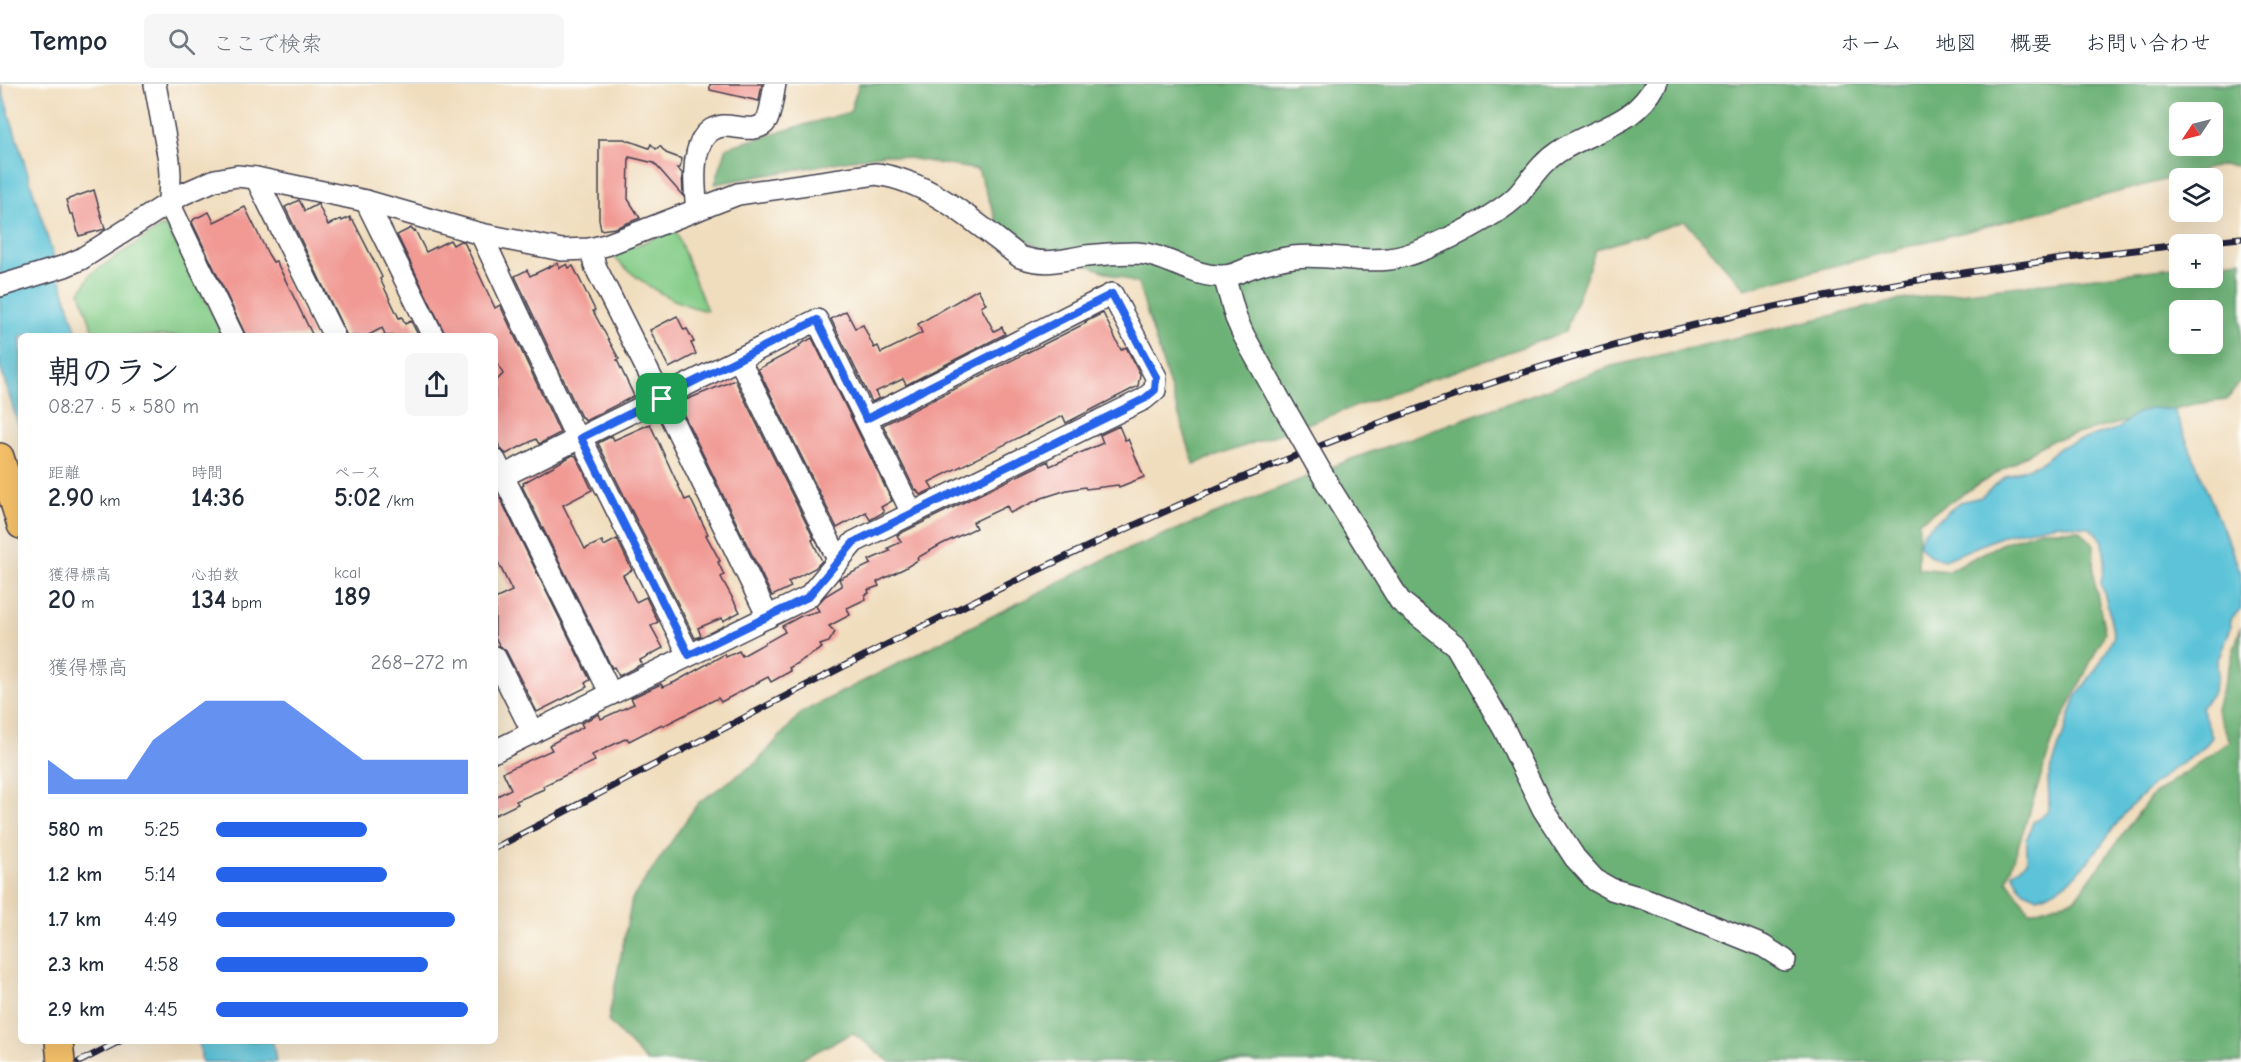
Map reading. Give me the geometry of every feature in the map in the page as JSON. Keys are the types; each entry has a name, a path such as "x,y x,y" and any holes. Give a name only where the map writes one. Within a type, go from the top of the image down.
{"main road":[{"path":"0,457 18,515"},
{"path":"59,1044 61,1062"}],"street":[{"path":"155,84 169,160 169,203 232,333"},
{"path":"697,210 696,152 699,142 705,135 723,126 743,129 760,126 767,120 775,84"},
{"path":"0,286 81,259 169,203 215,180 237,176 366,201 481,234 562,250 590,249 606,245 738,194 876,174 893,176 940,198 1020,256 1032,261 1048,263 1087,256 1152,254 1193,271 1224,276 1263,263 1296,257 1388,260 1408,255 1438,242 1495,213 1516,197 1541,166 1556,153 1623,120 1638,110 1648,99 1656,84"},
{"path":"256,178 333,333"},
{"path":"366,201 432,333"},
{"path":"481,234 579,438 689,655"},
{"path":"590,249 596,268 768,617"},
{"path":"1224,276 1236,318 1244,336 1330,488 1400,601 1456,646 1504,729 1543,809 1575,858 1595,880 1611,889 1648,900 1763,946 1785,960"},
{"path":"498,750 808,597 854,542 1144,399 1155,390 1156,377 1112,294 866,419"},
{"path":"611,694 498,472 579,438 662,399 673,391 817,320 912,513"},
{"path":"739,359 839,561"},
{"path":"498,663 533,733"}],"green space":[{"path":"859,84 2241,84 2241,166 2169,168 2169,179 1745,289 1685,221 1596,249 1565,332 1194,464 1138,284 1037,246 998,224 978,170 885,154 715,184 727,147 850,112"},
{"path":"161,227 167,227 222,333 94,333 80,292 92,273"},
{"path":"675,229 707,311 679,302 654,289 631,273 609,253 640,244"},
{"path":"2241,260 2241,381 2227,400 2194,404 2049,441 1919,521 1918,568 1948,571 2001,544 2040,530 2080,530 2094,545 2093,574 2105,633 2055,734 2007,880 2030,912 2075,899 2151,796 2230,741 2216,709 2241,626 2241,1062 890,1062 853,1033 795,1062 647,1062 608,1021 632,899 698,803 757,762 802,712 1111,556 1354,458 1612,366 1900,300 2169,268 2169,288 2223,288 2223,262"}],"water":[{"path":"0,84 77,333 18,333 18,423 0,366"},
{"path":"2152,408 2174,410 2241,573 2241,609 2230,619 2231,628 2217,661 2218,674 2212,694 2201,707 2212,737 2202,748 2166,774 2138,799 2094,855 2070,880 2038,897 2022,890 2012,873 2027,862 2027,839 2033,822 2047,813 2048,779 2076,697 2100,663 2114,636 2101,583 2105,561 2103,541 2089,527 2057,524 2007,534 1945,560 1931,557 1919,545 1923,532 1960,502 1981,497 2005,477 2042,462 2060,447 2119,428 2135,414"},
{"path":"199,1044 273,1044 276,1062 202,1062"}],"building":[{"path":"710,84 762,84 759,101 710,90"},
{"path":"599,139 624,139 649,148 651,144 656,149 660,146 666,153 682,159 680,168 677,168 682,173 683,196 654,163 629,157 628,199 640,218 615,228 601,230"},
{"path":"94,190 105,229 79,236 73,214 70,214 66,200"},
{"path":"299,200 305,211 318,204 328,225 350,217 382,277 380,279 399,318 402,317 405,324 411,321 417,333 384,333 382,328 373,333 346,333 285,207"},
{"path":"245,207 268,254 273,262 276,261 312,333 245,333 192,222 209,212 214,222"},
{"path":"411,228 415,230 426,252 450,240 453,245 460,241 464,242 495,308 500,305 560,433 539,444 536,439 506,454 501,449 498,444 498,379 503,374 498,364 498,333 445,333 397,235"},
{"path":"557,263 560,268 567,264 569,268 573,266 595,310 593,311 619,359 617,360 634,396 585,421 581,417 515,276 527,270 530,276"},
{"path":"978,289 986,304 981,307 994,331 1002,327 1005,334 906,385 903,379 875,392 879,398 872,402 831,319 846,311 855,328 863,325 874,348 878,346 881,353 922,333 918,324"},
{"path":"1103,313 1121,350 1126,347 1140,374 1138,386 1066,423 1063,416 929,482 933,489 920,495 915,490 883,425"},
{"path":"677,316 684,330 687,329 694,342 691,343 696,354 669,368 650,330"},
{"path":"812,338 892,501 881,507 884,512 870,520 866,512 837,528 758,369 800,347 799,345"},
{"path":"735,380 814,539 812,540 822,561 815,568 788,582 791,587 772,596 678,403"},
{"path":"650,424 685,500 690,498 708,534 706,535 720,561 718,562 724,575 721,577 740,612 723,621 722,618 698,628 701,636 695,638 598,443 612,436 614,440"},
{"path":"1119,426 1125,440 1128,439 1144,477 1119,487 1118,485 1067,490 1042,498 1010,513 1007,506 973,522 976,528 942,544 917,558 918,560 905,568 877,582 879,586 868,590 869,593 865,595 866,599 847,608 850,615 829,626 835,632 829,642 820,645 822,648 789,668 791,671 771,682 768,677 721,702 718,698 663,726 662,724 629,741 627,738 592,755 595,761 543,786 544,789 516,801 518,804 498,814 498,796 511,789 503,772 552,750 549,745 583,727 581,723 599,714 601,719 634,704 631,698 661,684 663,687 675,682 725,654 726,657 739,651 742,656 785,632 782,626 801,616 819,611 816,606 825,596 842,586 839,579 871,564 869,560 890,551 888,548 901,542 897,535 1048,461 1050,466 1103,443 1100,435"},
{"path":"573,455 576,456 592,490 563,505 585,549 602,541 604,546 617,539 632,570 623,575 636,602 646,597 658,622 651,626 663,648 640,660 642,664 619,676 614,667 612,668 522,486 523,483"},
{"path":"500,498 590,680 585,683 587,687 537,712 506,651 498,643 498,598 512,591 498,562 498,499"}],"railway":[{"path":"2223,240 2241,238"},
{"path":"498,846 872,652 999,589 1127,528 1257,472 1388,420 1522,373 1602,349 1765,309 1930,278 2169,246"},
{"path":"79,1062 114,1044"}],"route":[{"path":"1112,294 1156,377 1155,390 1144,399 854,542 808,597 689,655 581,438 662,399 673,391 817,320 866,419 1112,294"}]}
